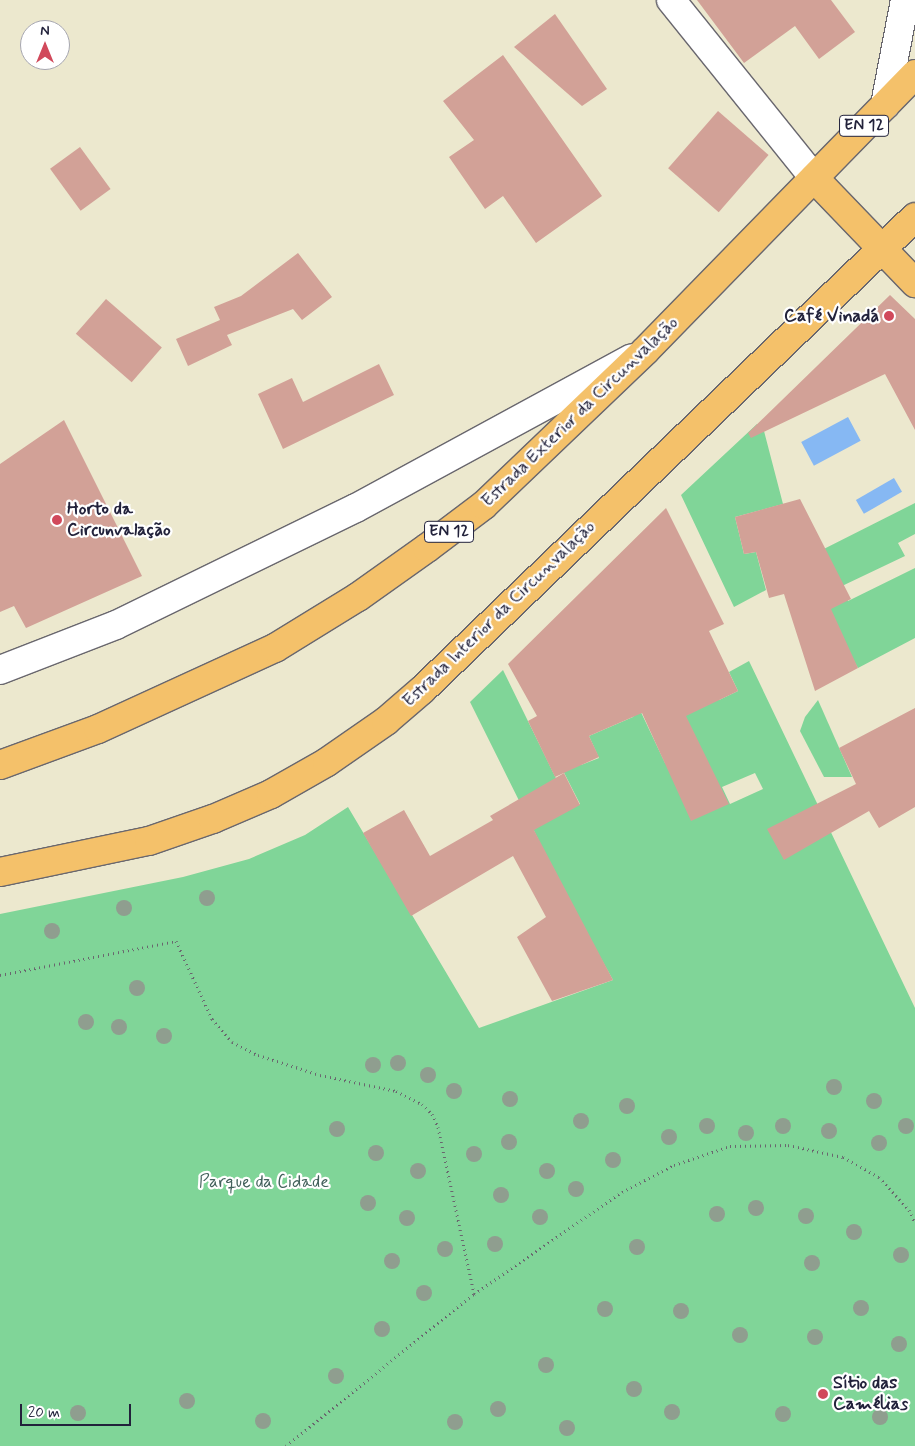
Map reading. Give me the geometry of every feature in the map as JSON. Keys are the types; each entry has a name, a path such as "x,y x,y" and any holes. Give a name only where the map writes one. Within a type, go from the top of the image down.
{"main road":[{"name":"Estrada Exterior da Circunvalação","path":"0,765 98,730 275,648 358,597 484,505 645,351 915,74"},
{"path":"814,178 881,250 915,283"},
{"name":"Estrada Interior da Circunvalação","path":"0,872 149,841 213,820 287,785 327,762 386,721 422,690 915,216"}],"street":[{"path":"671,0 814,178"},
{"path":"885,105 904,0"},
{"path":"0,670 116,625 356,508 645,351"}],"path":[{"path":"0,975 176,940 212,1019 232,1042 258,1055 302,1070 396,1092 422,1104 432,1114 438,1127 474,1294"},
{"path":"286,1446 474,1294 622,1192 674,1165 730,1146 788,1145 843,1157 879,1177 909,1210 915,1223"}],"green space":[{"path":"757,424 764,431 783,504 735,517 744,554 756,552 766,590 734,607 681,495"},
{"path":"915,503 915,534 898,543 905,556 842,586 848,601 915,568 915,638 858,668 798,562"},
{"name":"Parque da Cidade","path":"689,641 719,700 738,691 729,672 749,661 915,1008 915,1446 0,1446 0,914 183,877 249,859 305,835 348,807 479,1028 613,980 570,903 470,702 503,670 571,809 580,804 553,751 570,744 581,765 599,758 589,736 633,717 639,708 665,763 673,690","holes":["755,773 763,789 730,804 722,787"]},
{"path":"818,700 852,777 824,777 800,731 805,717"}],"water":[{"path":"848,417 861,441 814,466 801,442"},
{"path":"894,478 902,492 864,514 856,500"}],"building":[{"path":"697,0 831,0 855,32 819,59 795,26 744,63"},
{"path":"555,14 607,89 582,106 514,47"},
{"path":"503,55 602,196 536,243 503,196 485,209 449,157 474,140 443,101"},
{"path":"718,111 769,155 719,212 668,168"},
{"path":"80,147 111,189 81,211 50,169"},
{"path":"298,253 332,297 302,320 293,309 227,335 232,345 188,366 176,339 220,320 214,307 241,296"},
{"path":"890,295 915,319 915,430 885,374 751,438 748,433"},
{"path":"106,299 162,348 132,382 76,334"},
{"path":"379,364 394,395 283,449 258,394 292,378 303,402"},
{"name":"Horto da Circunvalação","path":"64,420 142,576 26,628 14,606 0,612 0,464"},
{"path":"800,499 851,599 831,609 858,668 815,691 784,594 769,598 756,552 744,554 735,517"},
{"path":"666,508 724,624 709,631 738,691 686,716 729,804 691,821 642,713 589,736 599,757 555,777 528,721 537,716 508,664"},
{"path":"915,708 915,807 879,828 869,811 784,860 767,829 856,784 839,748"},
{"path":"564,773 580,805 534,830 613,980 552,1001 517,937 546,917 513,856 411,916 363,833 404,810 430,856 493,820 490,816"}],"place":[{"name":"Café Vinadá","path":"889,316"},
{"name":"Horto da Circunvalação","path":"57,520"},
{"name":"Sítio das Camélias","path":"823,1394"}]}
